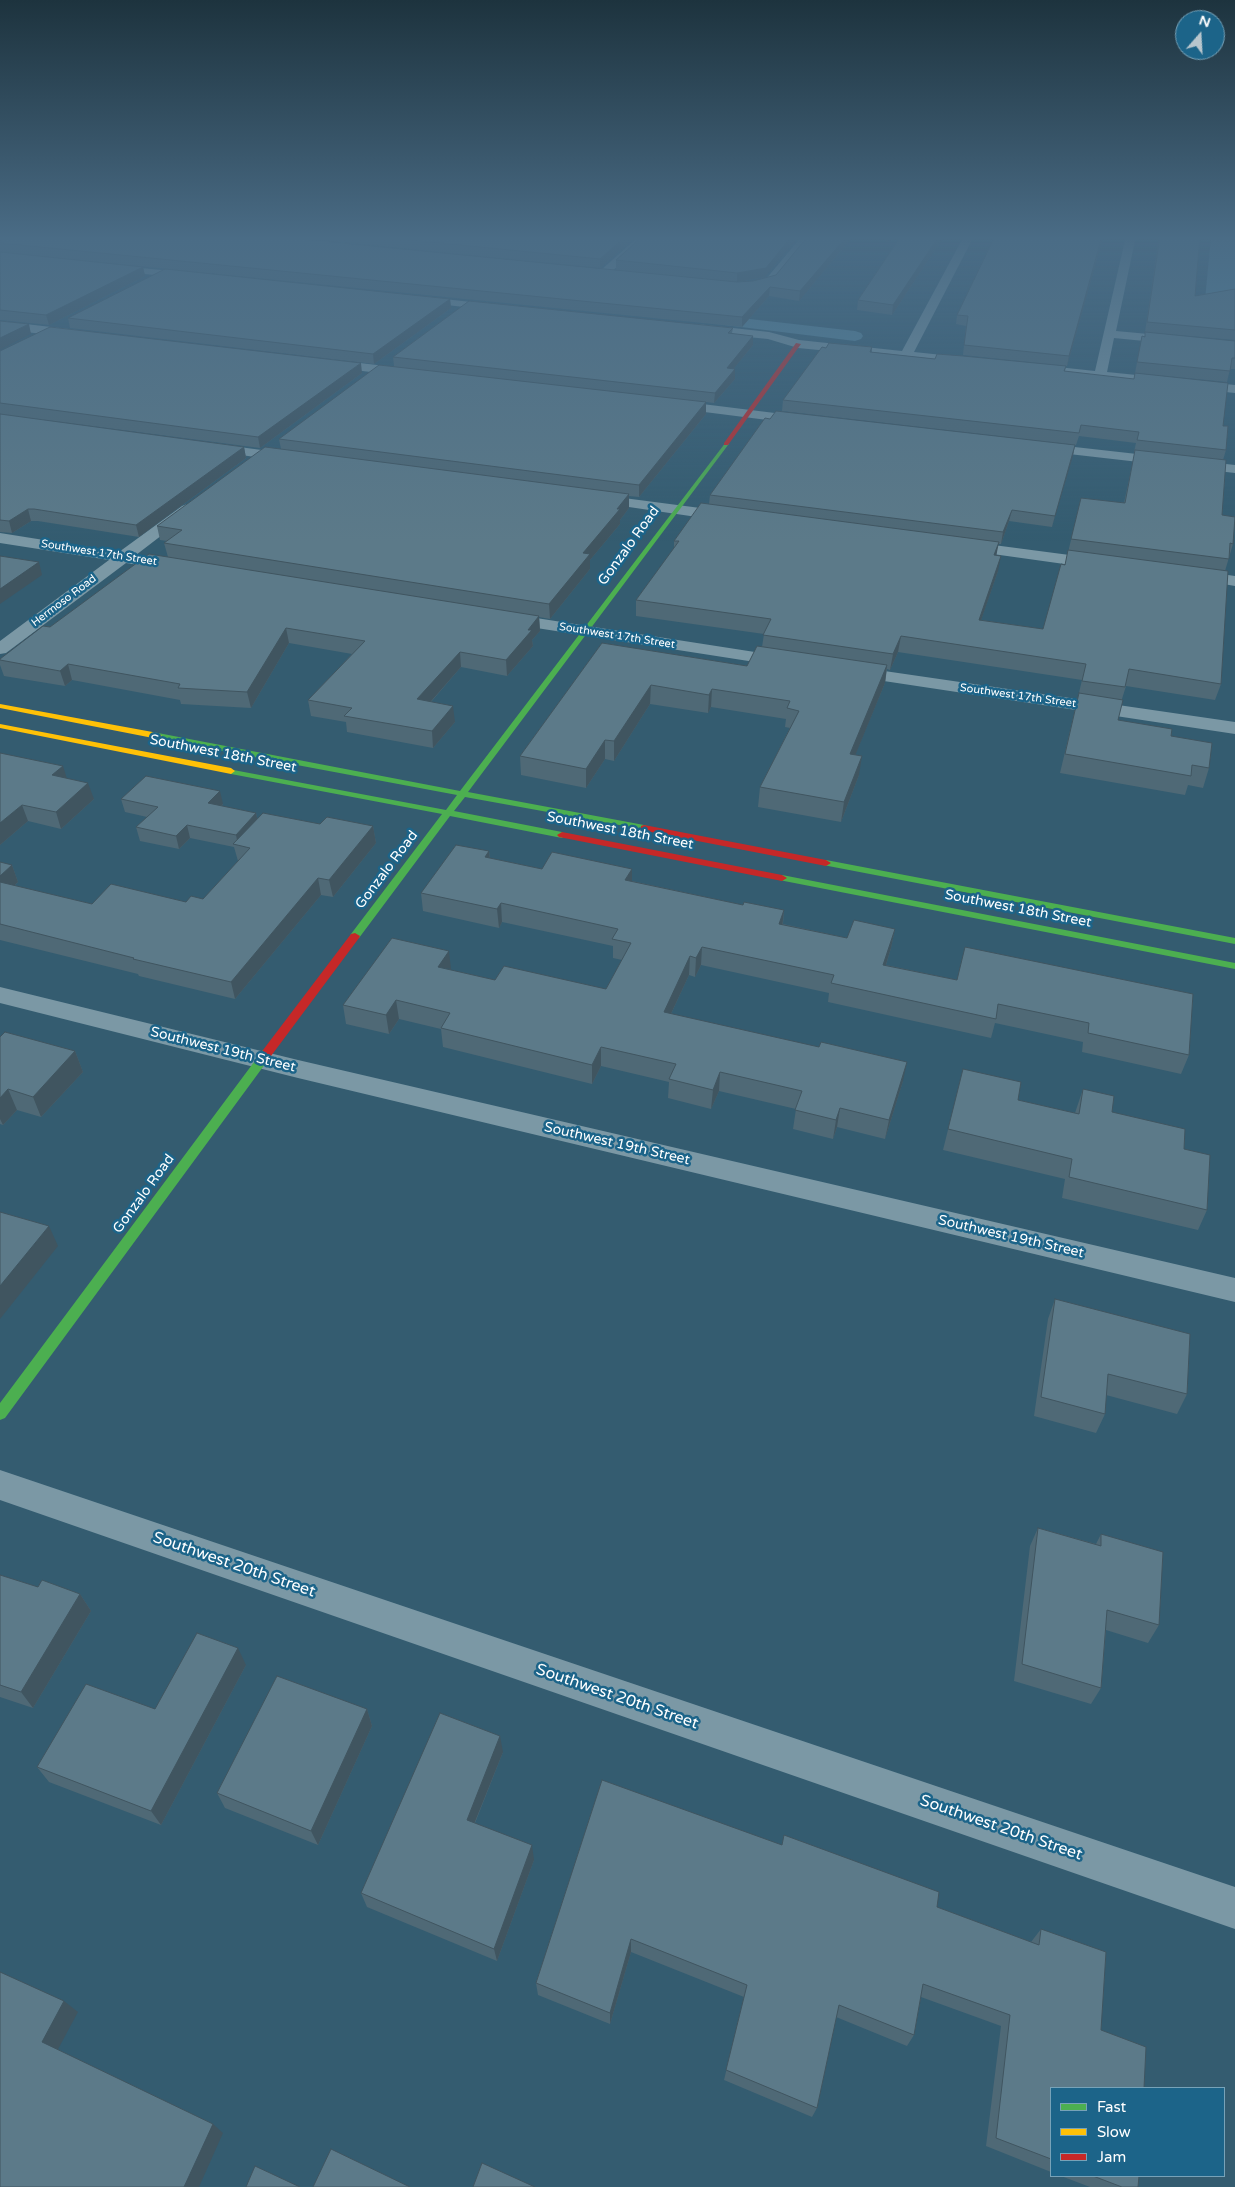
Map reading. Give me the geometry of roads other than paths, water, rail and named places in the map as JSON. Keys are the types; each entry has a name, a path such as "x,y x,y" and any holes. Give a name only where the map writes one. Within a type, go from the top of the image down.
{"main road":[{"name":"Gonzalo Road","path":"0,1414 262,1059 749,413 798,344"},
{"name":"Southwest 18th Street","path":"0,706 1235,941"},
{"name":"Southwest 18th Street","path":"0,726 1235,966"}],"street":[{"path":"33,340 37,338"},
{"path":"776,338 798,344 984,363"},
{"path":"906,355 915,338"},
{"path":"1100,375 1108,338"},
{"path":"1152,338 1235,346"},
{"path":"362,381 394,358"},
{"path":"318,362 426,375"},
{"path":"1023,367 1235,389"},
{"path":"661,403 822,422"},
{"path":"247,466 278,443"},
{"path":"194,445 311,461"},
{"path":"1029,446 1235,469"},
{"path":"576,496 745,518"},
{"name":"Hermoso Road","path":"0,648 200,500"},
{"name":"Southwest 17th Street","path":"0,538 191,568"},
{"path":"951,545 1118,566"},
{"path":"1176,573 1235,581"},
{"name":"Southwest 17th Street","path":"487,615 803,664"},
{"name":"Southwest 17th Street","path":"832,669 1235,728"},
{"name":"Southwest 19th Street","path":"0,995 308,1072 1235,1290"},
{"name":"Southwest 20th Street","path":"0,1485 1235,1908"}]}
